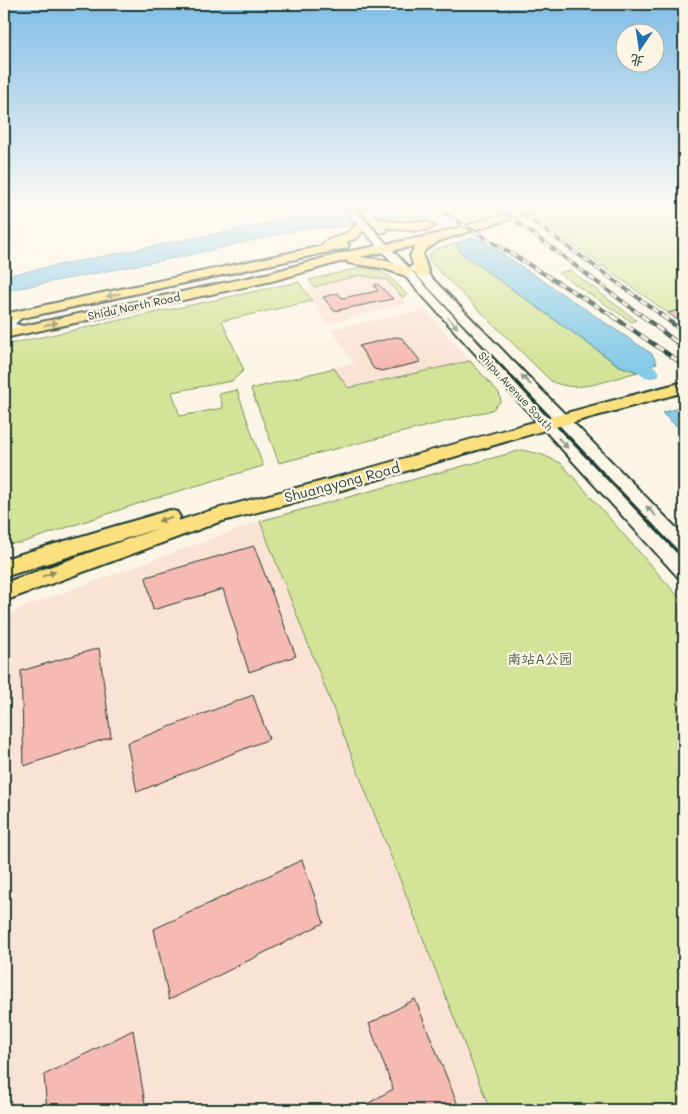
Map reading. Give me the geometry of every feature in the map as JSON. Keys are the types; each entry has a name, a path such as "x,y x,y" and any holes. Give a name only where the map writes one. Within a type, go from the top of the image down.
{"main road":[{"name":"Shidu North Road","path":"4,318 267,261"},
{"path":"323,264 332,261"},
{"path":"323,264 350,261"},
{"path":"365,261 384,264 406,272"},
{"path":"415,261 424,281"},
{"name":"Shidu North Road","path":"4,334 272,277 323,264"},
{"name":"Shuangyong Road","path":"4,592 215,516 335,485 684,376"},
{"name":"Shuangyong Road","path":"4,568 205,506 550,417 684,387"}],"street":[{"name":"Shipu Avenue South","path":"398,261 406,272 424,281 550,417 684,546"},
{"name":"Shipu Avenue South","path":"404,261 550,417 684,572"},
{"path":"19,315 9,323 12,328 27,330"}],"shaded area":[{"path":"360,275 387,280 407,303 327,324 305,289"},
{"path":"425,310 470,361 348,388 334,368 354,363 331,329"},
{"path":"260,521 490,1110 4,1110 4,620 21,608"}],"green space":[{"path":"429,261 472,261 619,366 638,372 605,382 583,386 561,385 551,381"},
{"path":"595,261 684,261 684,309 668,313"},
{"path":"359,268 375,270 387,275 407,295 402,297 387,280 360,275 314,287 309,280"},
{"path":"570,270 636,320 632,322 558,273"},
{"path":"299,282 312,301 222,321 244,370 232,381 172,392 180,416 223,408 219,394 237,390 263,466 152,499 21,543 4,544 4,345"},
{"path":"470,361 499,393 501,401 492,410 279,463 251,389 334,368 348,388"},
{"name":"南站A公园","path":"522,450 540,454 561,463 684,603 684,1110 490,1110 260,521"}],"water":[{"path":"79,261 159,261 4,291 4,276"},
{"path":"472,261 513,261 652,354 657,363 638,372 620,366"},
{"path":"684,406 684,433 662,413"}],"building":[{"path":"378,284 393,299 334,311 323,297 338,293 342,298 378,291 374,285"},
{"path":"684,309 684,325 668,313"},
{"path":"396,337 402,338 421,362 382,371 374,369 359,346"},
{"path":"254,546 296,656 249,672 223,589 153,610 146,577"},
{"path":"99,648 111,737 24,766 21,671"},
{"path":"253,695 269,739 137,792 127,743"},
{"path":"302,860 324,923 169,1000 154,929"},
{"path":"415,999 460,1110 357,1110 393,1089 369,1024"},
{"path":"133,1030 146,1110 47,1110 44,1075"}],"waterway":[{"path":"619,348 651,373"}],"railway":[{"path":"523,261 613,316"},
{"path":"569,261 642,316"},
{"path":"587,261 663,316"},
{"path":"611,315 684,365"},
{"path":"641,315 684,348"},
{"path":"661,315 684,332"}]}
